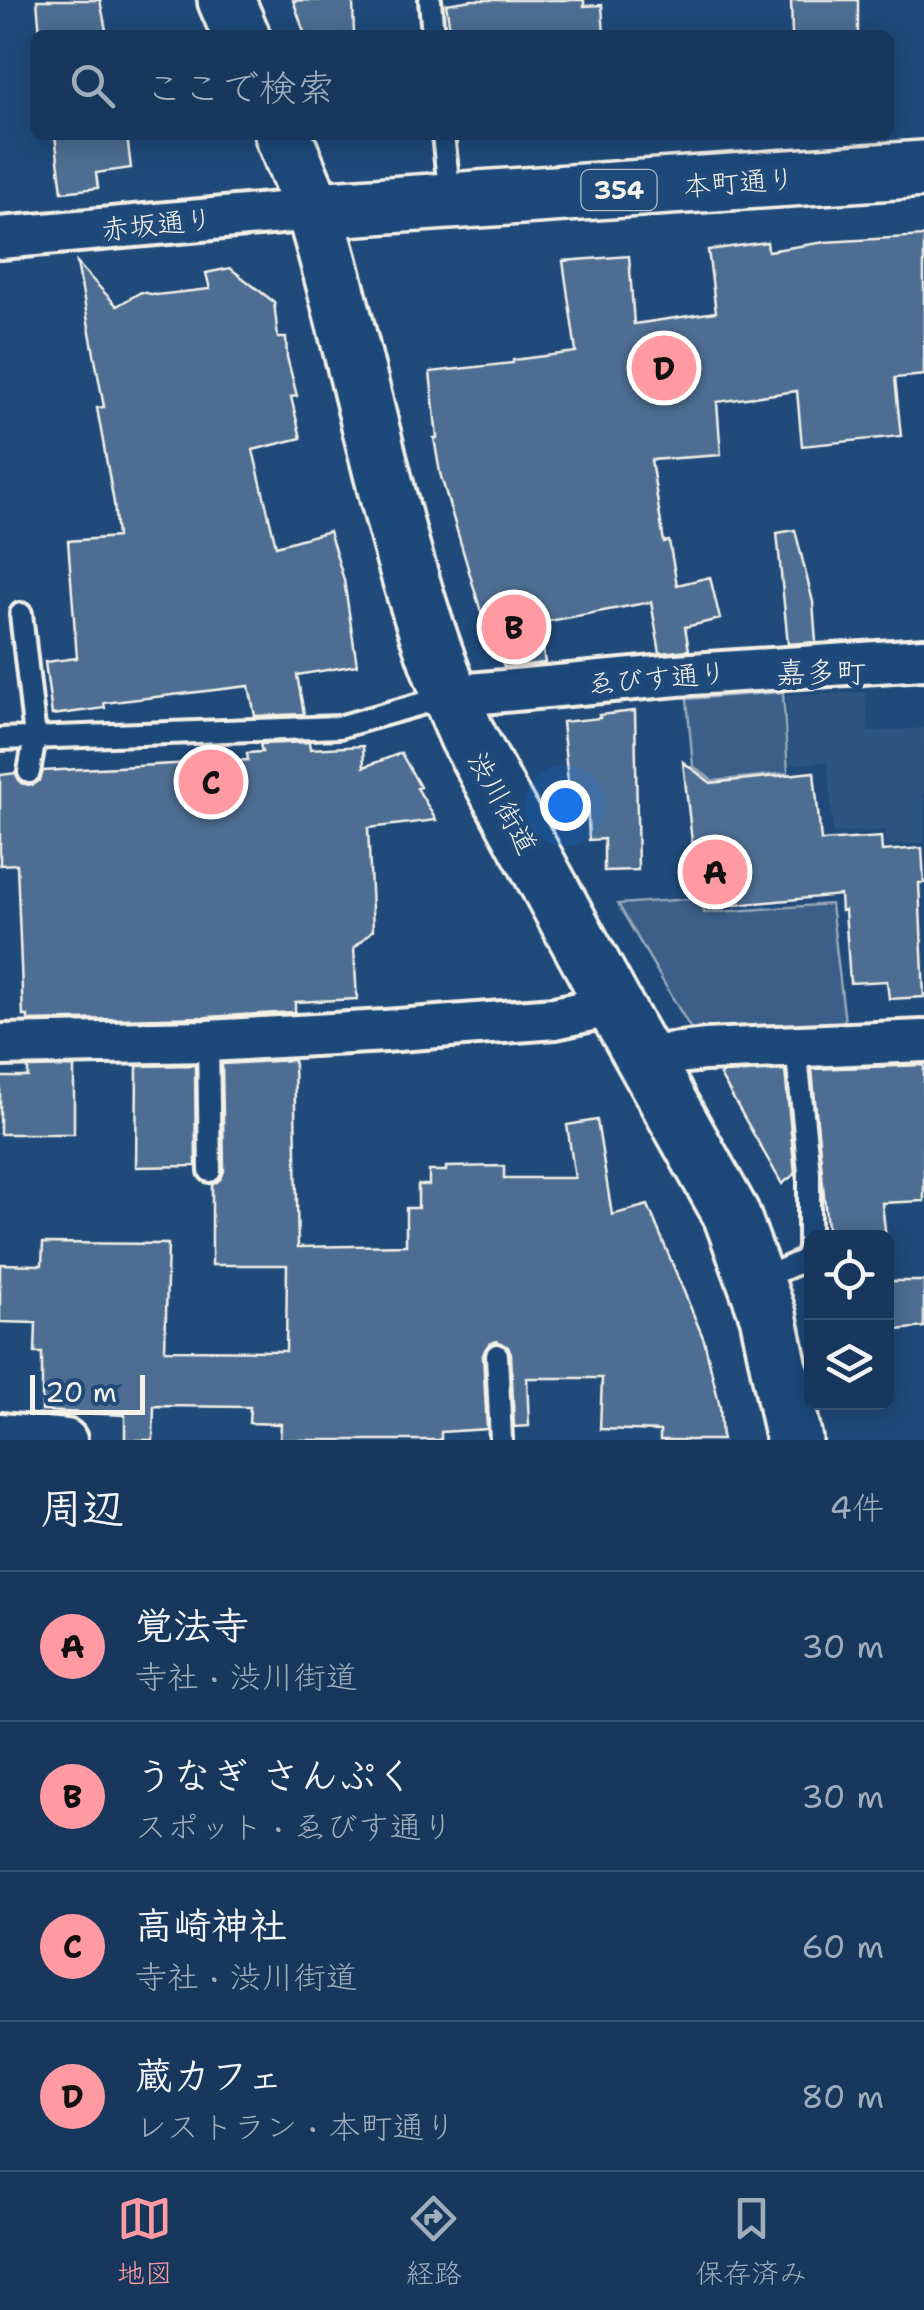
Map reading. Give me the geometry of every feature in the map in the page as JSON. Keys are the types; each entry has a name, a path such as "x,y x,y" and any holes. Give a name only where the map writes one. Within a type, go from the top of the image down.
{"main road":[{"path":"226,0 239,30"},
{"name":"渋川街道","path":"285,140 314,210 336,282 398,533 450,696 468,738 731,1214 768,1315 794,1440"},
{"name":"本町通り","path":"314,210 924,169"}],"street":[{"name":"赤坂通り","path":"0,238 314,210"},
{"name":"ゑびす通り","path":"450,696 677,675 924,659"},
{"path":"0,1045 208,1041 386,1031 555,1018 614,1006"},
{"path":"644,1057 705,1050 924,1041"},
{"path":"0,1434 66,1440"}],"lane":[{"path":"430,0 433,30"},
{"path":"444,140 450,201"},
{"path":"21,614 35,738 29,772"},
{"path":"0,739 339,727 450,696"},
{"path":"208,1041 210,1171"},
{"path":"756,1281 800,1262 809,1248 808,1172 796,1046"},
{"path":"497,1354 501,1440"}],"shaded area":[{"path":"783,692 788,773 713,781 693,766 687,699"},
{"path":"865,692 868,732 924,728 924,843 887,845 886,830 833,833 828,762 790,764 786,696"},
{"path":"703,898 704,913 831,904 846,1031 696,1038 618,904"}],"building":[{"path":"37,0 100,0 106,30 40,30"},
{"path":"293,0 353,1 354,30 303,30"},
{"path":"472,0 584,0 584,6 602,5 604,30 450,30 446,4"},
{"path":"791,0 858,0 858,30 792,30"},
{"path":"56,140 128,140 131,168 96,173 98,188 62,192"},
{"path":"924,236 924,375 895,378 901,436 802,446 797,391 717,402 721,455 651,460 664,542 669,541 677,585 710,577 720,619 685,627 689,650 660,653 651,602 539,623 545,663 504,667 496,643 489,642 488,612 481,612 440,473 430,372 576,352 563,261 629,256 634,324 716,312 708,250 767,242 768,251 825,242"},
{"path":"77,263 117,306 141,292 156,295 210,289 206,273 230,268 274,302 278,338 286,338 297,396 291,397 301,438 253,450 276,546 329,531 344,580 357,665 297,675 304,714 255,716 249,686 104,703 105,708 52,715 45,662 77,658 68,541 117,537 97,408 104,407"},
{"path":"795,530 813,602 816,642 788,644 777,533"},
{"path":"635,711 638,870 604,871 604,839 589,840 587,800 570,802 562,722"},
{"path":"309,742 310,749 363,746 364,767 401,753 436,820 368,828 373,930 354,948 357,999 295,1002 295,1012 207,1017 28,1021 28,1016 23,1016 17,864 0,865 0,775 16,773 21,783 33,785 43,771 248,760 247,753 262,752 260,744"},
{"path":"683,762 711,783 814,772 821,841 881,837 882,851 922,848 924,883 919,883 924,997 889,999 887,981 850,983 845,910 841,911 840,895 714,907 711,875 696,877"},
{"path":"294,1060 298,1247 406,1245 406,1208 418,1208 418,1185 429,1185 429,1171 504,1166 504,1178 575,1178 567,1125 597,1120 612,1215 648,1205 704,1340 720,1407 722,1440 660,1440 660,1431 600,1429 602,1378 527,1378 529,1426 514,1427 511,1353 497,1341 489,1344 483,1355 487,1429 441,1432 441,1440 280,1440 281,1424 249,1423 250,1407 154,1406 153,1440 125,1440 125,1415 42,1411 42,1353 35,1353 36,1323 0,1322 0,1264 42,1265 43,1243 168,1244 165,1350 286,1351 287,1265 212,1265 212,1185 224,1171 222,1064"},
{"path":"195,1065 196,1166 136,1167 137,1066"},
{"path":"924,1065 924,1201 882,1203 885,1230 827,1230 812,1069"},
{"path":"74,1067 74,1134 0,1134 0,1077 28,1077 28,1068"},
{"path":"785,1070 795,1174 782,1184 720,1075"},
{"path":"894,1281 924,1281 924,1327 894,1330"}],"place":[{"name":"蔵カフェ","path":"664,368"},
{"name":"うなぎ さんぷく","path":"514,627"},
{"name":"高崎神社","path":"211,782"},
{"name":"覚法寺","path":"715,872"}],"district":[{"name":"嘉多町","path":"821,672"}]}
